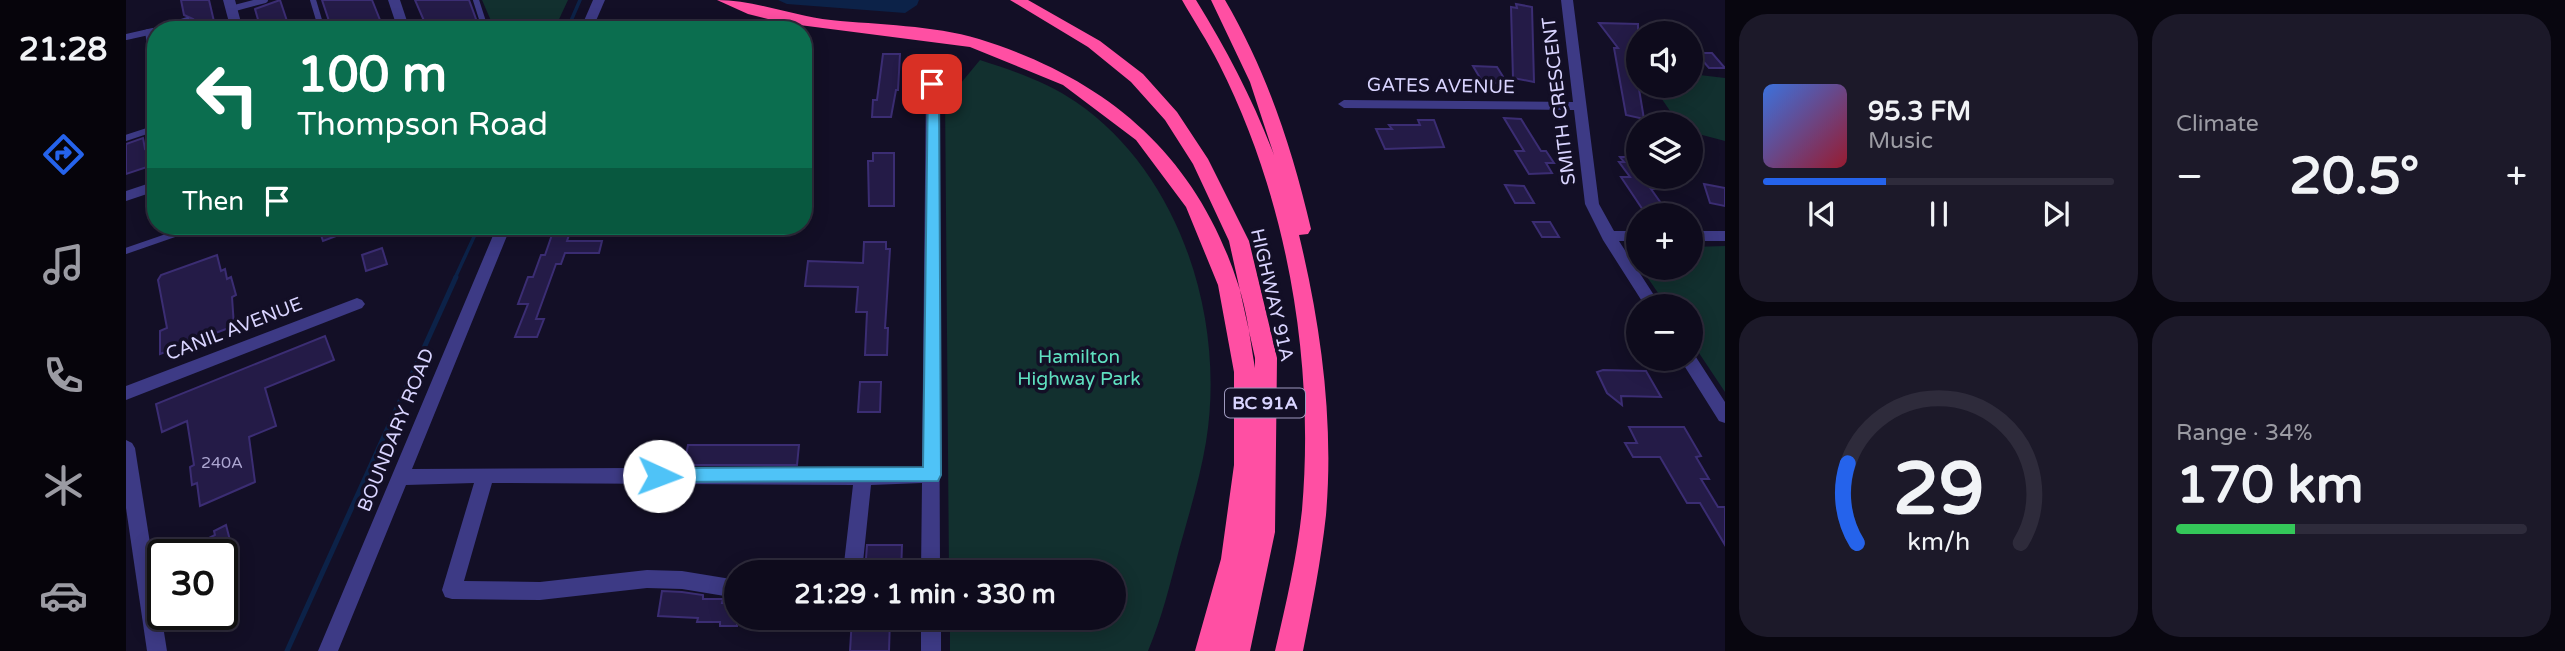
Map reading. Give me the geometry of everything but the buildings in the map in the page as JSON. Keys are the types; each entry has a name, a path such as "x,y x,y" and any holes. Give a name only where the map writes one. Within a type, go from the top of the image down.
{"highway":[{"path":"724,0 808,21"},
{"name":"HIGHWAY 91A","path":"1017,0 1094,44 1137,78 1171,116 1202,163 1239,241 1266,358 1263,533 1236,651"},
{"name":"HIGHWAY 91A","path":"1189,0 1231,72 1271,169 1301,290 1312,380 1315,492 1306,570 1289,651"},
{"path":"1218,0 1254,72 1279,141 1307,254 1301,290"},
{"path":"812,22 972,43 1010,55 1084,87 1138,130 1190,194 1227,275 1244,364 1248,430 1240,533 1209,651"}],"street":[{"path":"394,0 401,21"},
{"path":"590,21 598,0"},
{"name":"SMITH CRESCENT","path":"1567,0 1592,205 1608,236 1645,294"},
{"path":"931,560 932,84 943,65"},
{"name":"GATES AVENUE","path":"1344,104 1580,106"},
{"path":"126,196 147,189"},
{"name":"BOUNDARY ROAD","path":"328,651 500,235"},
{"path":"1608,236 1626,236"},
{"path":"1703,236 1725,236"},
{"name":"CANIL AVENUE","path":"126,393 357,304"},
{"path":"1696,371 1725,416"},
{"path":"126,449 156,651"},
{"path":"485,475 452,590 540,591 647,579 682,580 724,587"},
{"path":"400,477 932,475"},
{"path":"853,560 863,477"},
{"path":"930,651 931,630"}],"lane":[{"path":"230,5 265,0"},
{"path":"313,0 319,21"},
{"path":"476,0 483,21"},
{"path":"126,37 147,32"},
{"path":"126,138 147,131"},
{"path":"126,251 172,235"}],"green space":[{"path":"482,0 568,0 558,21 491,21"},
{"name":"Hamilton Highway Park","path":"980,60 1042,83 1076,102 1113,132 1143,168 1169,209 1188,253 1201,300 1209,348 1210,395 1206,442 1169,588 1148,651 950,651 950,630 1126,630 1126,560 949,560 945,93 956,89"},
{"path":"1703,75 1725,78 1725,141 1703,135 1703,112 1671,112 1661,98 1703,98"},
{"path":"1725,246 1725,392 1703,359 1703,294 1659,294 1649,280 1703,280 1703,247"}],"water":[{"path":"778,0 919,0 917,5 905,13 787,4"}],"waterway":[{"path":"571,21 580,0"},
{"path":"455,278 475,235"},
{"path":"287,651 456,277"}],"route":[{"path":"659,476 932,475 932,84"}]}
